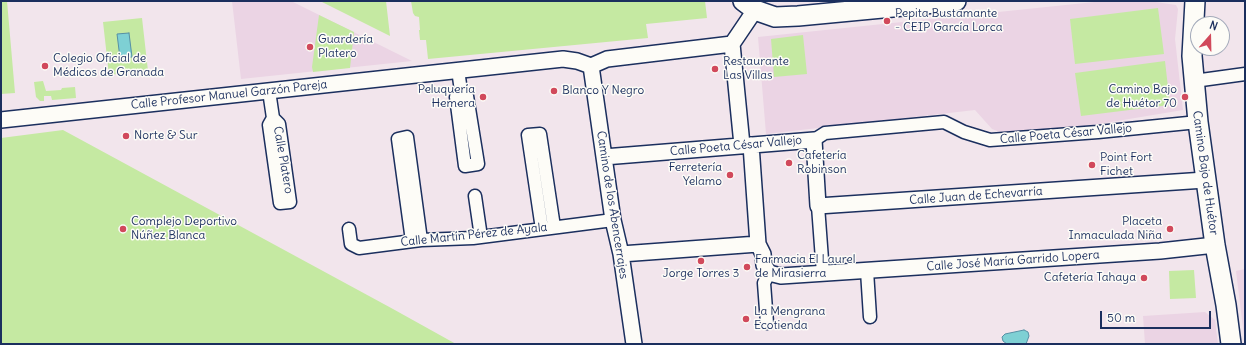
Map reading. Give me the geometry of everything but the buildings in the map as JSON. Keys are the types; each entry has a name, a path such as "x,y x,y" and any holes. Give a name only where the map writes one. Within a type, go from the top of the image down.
{"main road":[{"path":"798,16 812,1"},
{"path":"749,6 775,17 956,1"},
{"name":"Camino Bajo de Huétor","path":"1195,1 1192,56 1198,122 1205,180 1231,344"}],"street":[{"path":"749,6 732,44 747,145 758,244 762,254 764,266 769,273 764,283 767,323"},
{"path":"591,66 607,58 732,44"},
{"name":"Calle Profesor Manuel Garzón Pareja","path":"1,120 563,59 577,61 591,66"},
{"name":"Camino de los Abencerrajes","path":"591,66 613,220 621,254 634,344"},
{"path":"458,70 461,91 467,96 478,164 466,166 456,98 461,91"},
{"path":"1194,81 1245,74"},
{"name":"Calle Platero","path":"269,91 273,118 279,124 290,202 280,203 269,125 273,118"},
{"name":"Calle Poeta César Vallejo","path":"604,157 814,140 825,133 944,122 964,132 990,140 1098,132 1198,122"},
{"path":"540,134 548,228 528,135 540,134"},
{"path":"407,137 417,241 398,139 407,137"},
{"path":"814,140 823,274"},
{"name":"Calle Juan de Echevarría","path":"818,206 1205,180"},
{"path":"475,196 481,237"},
{"name":"Calle Martín Pérez de Ayala","path":"349,229 351,244 359,248 417,241 481,237 613,220"},
{"path":"621,254 758,244"},
{"name":"Calle José María Garrido Lopera","path":"769,273 781,276 823,274 1160,251 1215,245"},
{"path":"867,271 870,317"}],"shaded area":[{"name":"Guardería Platero","path":"232,1 291,1 412,61 241,79"},
{"path":"1104,1 1149,1 1176,5 1178,9 1175,39 1183,110 1093,125 1008,135 992,129 975,110 766,134 758,37"},
{"path":"1245,269 1245,344 1236,271"},
{"path":"1205,312 1215,320 1218,344 1145,344 1143,316"}],"green space":[{"path":"1,1 7,1 15,93 1,94"},
{"path":"320,1 386,1 390,36"},
{"path":"411,1 705,1 707,18 646,24 648,38 428,59 426,40 420,40 419,17 415,16 413,13"},
{"path":"1158,8 1164,54 1075,64 1070,19"},
{"path":"319,15 354,32 350,68 313,72 312,67"},
{"path":"142,18 148,71 109,75 103,22"},
{"path":"803,35 807,74 774,77 771,39"},
{"path":"1165,61 1170,105 1081,116 1075,73"},
{"path":"43,81 46,91 75,87 76,98 52,100 51,96 44,96 44,101 40,101 36,97 34,82"},
{"name":"Complejo Deportivo Núñez Blanca","path":"63,130 456,344 1,344 1,138"},
{"path":"1194,270 1196,298 1170,299 1169,271"}],"water":[{"path":"129,33 132,57 120,58 117,34"},
{"path":"1024,330 1028,332 1029,336 1026,344 1007,344 1003,341 1002,337 1005,334"}],"place":[{"name":"Pepita Bustamante - CEIP García Lorca","path":"887,21"},
{"name":"Guardería Platero","path":"310,47"},
{"name":"Colegio Oficial de Médicos de Granada","path":"45,66"},
{"name":"Restaurante Las Villas","path":"715,69"},
{"name":"Blanco Y Negro","path":"554,91"},
{"name":"Peluquería Hemera","path":"483,97"},
{"name":"Camino Bajo de Huétor 70","path":"1185,97"},
{"name":"Norte & Sur","path":"126,136"},
{"name":"Cafetería Robinson","path":"789,163"},
{"name":"Point Fort Fichet","path":"1092,165"},
{"name":"Ferretería Yelamo","path":"730,175"},
{"name":"Complejo Deportivo Núñez Blanca","path":"123,229"},
{"name":"Placeta Inmaculada Niña","path":"1170,229"},
{"name":"Jorge Torres 3","path":"701,261"},
{"name":"Farmacia El Laurel de Mirasierra","path":"747,267"},
{"name":"Cafetería Tahaya","path":"1144,278"},
{"name":"La Mengrana Ecotienda","path":"746,319"}]}
